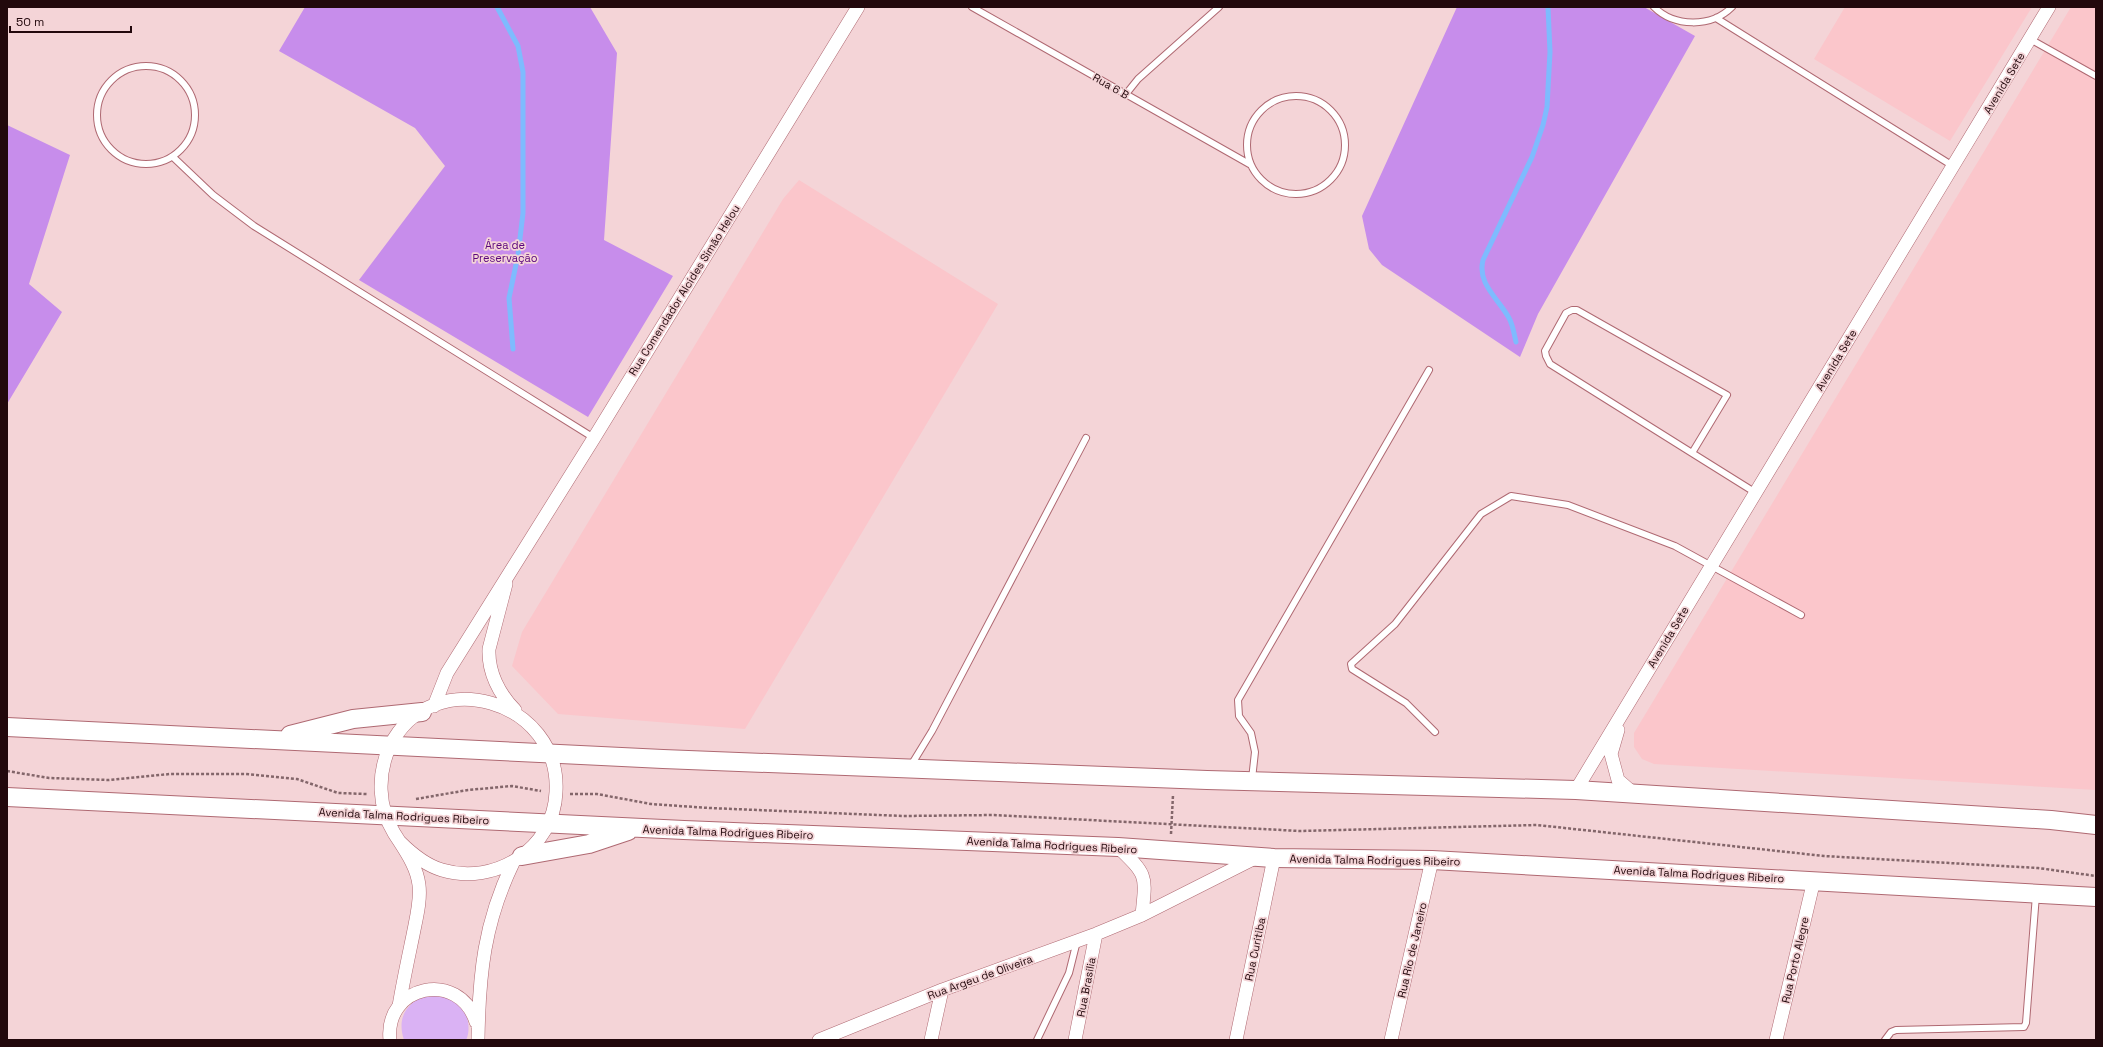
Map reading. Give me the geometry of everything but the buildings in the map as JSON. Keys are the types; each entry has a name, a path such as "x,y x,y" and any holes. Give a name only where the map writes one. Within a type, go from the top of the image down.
{"main road":[{"path":"272,740 353,719 428,709"},
{"path":"7,726 272,740 909,768 1252,781 1576,790 2051,820 2095,825"},
{"name":"Avenida Talma Rodrigues Ribeiro","path":"7,797 636,828 1118,847 1266,858 1432,860 1814,880 2096,897"},
{"path":"518,860 589,844 636,828"}],"street":[{"name":"Rua Comendador Alcides Simão Helou","path":"428,709 446,673 594,438 858,7"},
{"name":"Avenida Sete","path":"1576,790 2049,7"},
{"name":"Rua Comendador Alcides Simão Helou","path":"509,571 489,649 489,659 491,670 501,692 522,717"},
{"path":"390,1040 391,1022 399,1006 419,905 419,885 416,873 386,816 381,795 383,764 391,745 408,723 428,709 447,701 473,699 499,705 522,717 538,733 549,752 555,772 556,793 548,824 537,842 518,860 499,894 488,931 479,981 478,1034"},
{"name":"Avenida Sete","path":"1623,713 1611,754 1618,780 1634,794"},
{"path":"400,842 424,862 453,873 478,874 490,872 518,860"},
{"path":"1118,847 1138,866 1144,876 1142,915"},
{"name":"Rua Argeu de Oliveira","path":"819,1040 942,990 1096,934 1142,915 1266,858"},
{"name":"Rua Curitiba","path":"1236,1040 1266,858"},
{"name":"Rua Rio de Janeiro","path":"1391,1040 1432,860"},
{"name":"Rua Porto Alegre","path":"1776,1040 1814,880"},
{"name":"Rua Brasília","path":"1075,1040 1096,934"},
{"path":"399,1006 412,995 428,989 446,990 461,998 473,1012 478,1034"},
{"path":"931,1040 942,990"}],"lane":[{"name":"Rua 6 B","path":"972,7 1251,165 1260,178 1272,188 1288,194 1310,192 1320,188 1333,178 1342,164 1346,148 1344,132 1337,117 1326,105 1316,100 1295,95 1279,98 1265,106 1252,123 1248,133 1246,149 1251,165"},
{"path":"1126,94 1138,79 1219,7"},
{"path":"1654,7 1672,19 1686,22 1702,22 1716,18 1732,7"},
{"path":"1716,18 1953,166"},
{"path":"2030,39 2096,76"},
{"path":"134,68 157,68 164,70 178,78 188,89 194,103 196,118 192,133 184,146 173,157 159,163 144,164 128,161 115,153 105,141 99,127 97,112 101,97 108,84 120,74 134,68"},
{"path":"173,157 213,195 254,226 594,438"},
{"path":"1692,453 1727,395 1577,310 1572,310 1566,313 1545,351 1550,364 1692,453 1756,493"},
{"path":"1252,781 1255,752 1251,733 1239,716 1238,700 1429,370"},
{"path":"909,768 932,731 1086,438"},
{"path":"1435,732 1406,703 1352,669 1351,664 1395,624 1481,514 1511,496 1568,505 1675,546 1800,615"},
{"path":"1885,1040 1891,1032 1896,1030 2024,1026 2026,1023 2036,894"},
{"path":"1037,1040 1069,973 1077,941"}],"path":[{"path":"7,771 49,778 109,780 170,774 246,774 297,779 338,793 381,795"},
{"path":"1170,851 1174,778"},
{"path":"409,800 468,790 512,786 556,793 597,794 651,804 709,808 902,816 994,815 1300,831 1537,825 1824,856 2038,868 2096,876"}],"shaded area":[{"path":"1845,7 2032,7 1950,141 1814,59"},
{"path":"2071,7 2096,7 2096,790 1654,764 1642,759 1634,747 1634,733"},
{"path":"799,180 998,304 745,729 558,714 512,666 522,632 783,199"},
{"path":"430,994 455,1001 463,1008 468,1024 468,1035 466,1040 404,1040 402,1024 406,1011 410,1005 422,997"}],"green space":[{"name":"Área de Preservação","path":"305,7 590,7 617,53 604,240 673,276 588,417 359,280 445,166 415,128 279,51"},
{"path":"1457,7 1644,7 1695,36 1538,314 1520,357 1382,265 1369,249 1362,216"},
{"path":"7,125 70,155 29,284 62,312 7,404"}],"waterway":[{"path":"497,7 518,46 523,72 523,213 518,255 509,298 513,349"},
{"path":"1516,342 1510,321 1486,284 1482,269 1483,260 1532,157 1543,125 1547,107 1550,52 1548,7"}]}
